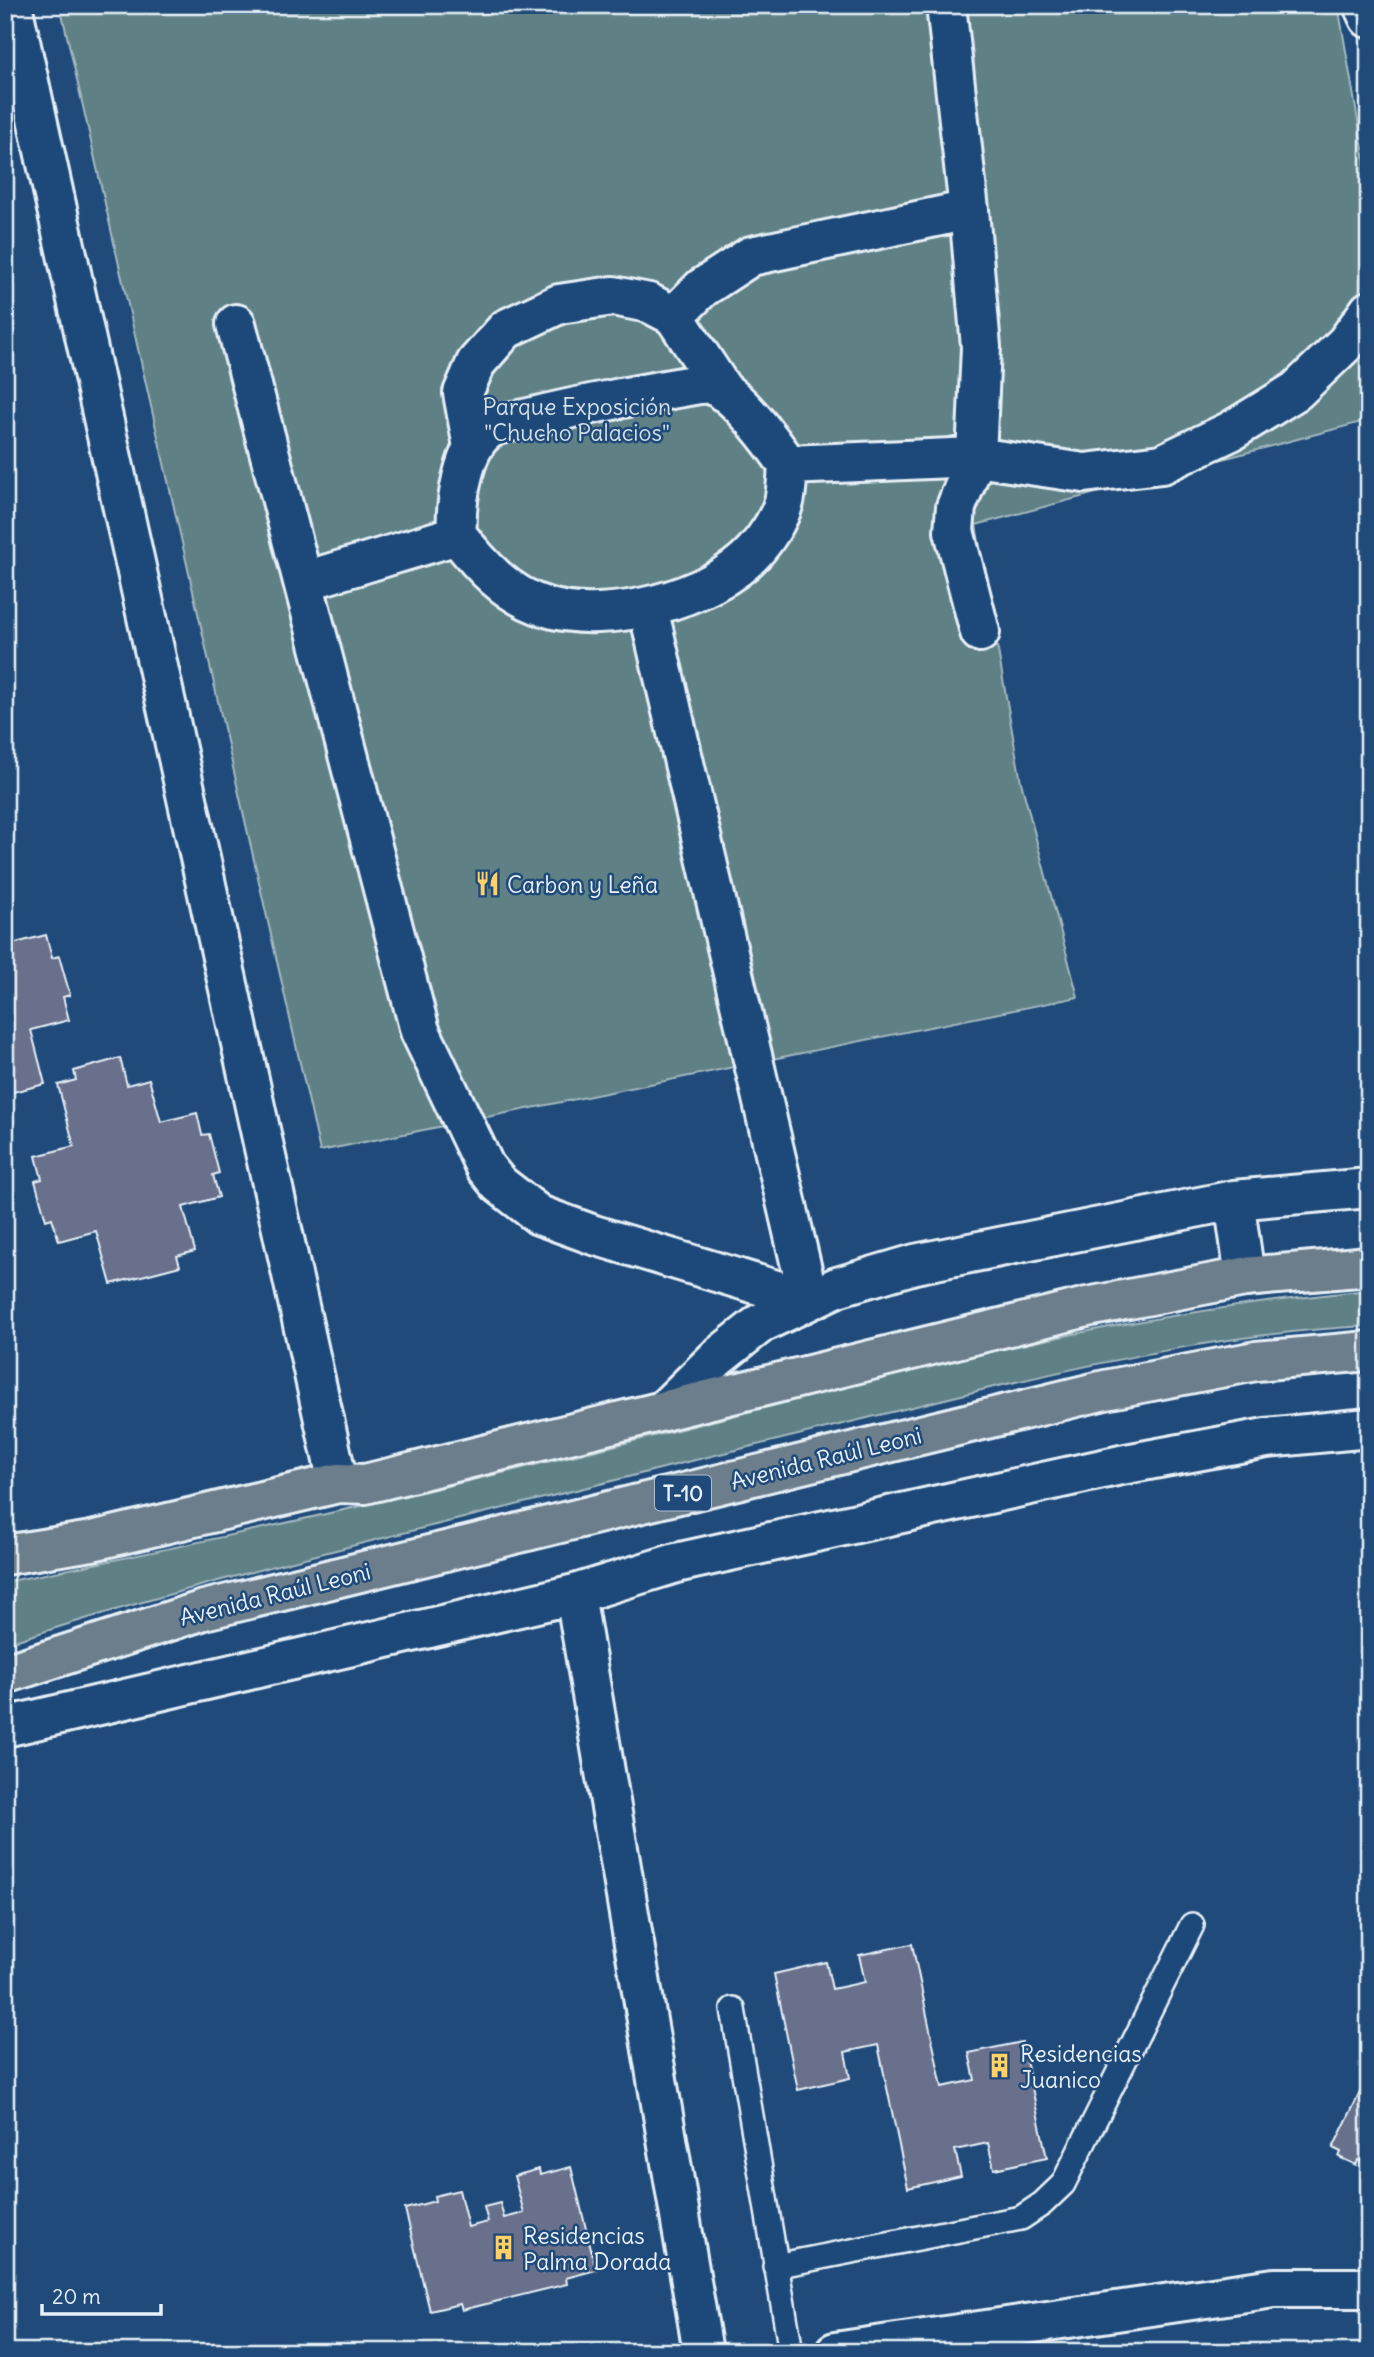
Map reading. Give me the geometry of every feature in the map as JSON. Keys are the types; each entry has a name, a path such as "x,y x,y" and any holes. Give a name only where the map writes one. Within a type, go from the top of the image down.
{"highway":[{"path":"5,1555 92,1541 338,1483 365,1484 1087,1307 1245,1277 1369,1266"},
{"name":"Avenida Raúl Leoni","path":"5,1674 204,1611 1105,1390 1256,1361 1369,1351"}],"street":[{"path":"12,5 338,1483"},
{"path":"946,5 981,346 976,457 956,507 954,531 979,632"},
{"path":"1363,5 1369,18"},
{"path":"674,316 702,288 751,256 969,210"},
{"path":"473,447 463,393 476,363 506,329 559,304 612,296 649,303 674,316 724,392"},
{"path":"788,465 976,457 1084,473 1163,464 1231,431 1296,391 1346,343 1369,311"},
{"path":"236,324 420,1031 485,1167 499,1184 539,1215 594,1236 809,1300"},
{"path":"699,384 713,384 724,392 764,431 788,465 784,502 769,532 738,567 712,584 648,608 580,613 547,608 504,587 457,536 456,523 465,464 473,447 489,428 599,401 699,384"},
{"path":"304,581 457,536"},
{"path":"648,608 809,1300"},
{"path":"663,1411 718,1357 761,1323 837,1287 915,1264 1234,1200 1369,1188"},
{"path":"1234,1200 1245,1277"},
{"path":"5,1727 575,1594 676,1563 1121,1465 1266,1437 1369,1428"},
{"path":"575,1594 703,2352"},
{"path":"835,2352 1274,2288 1369,2288"}],"lane":[{"path":"775,2266 1021,2218 1042,2204 1063,2184 1192,1925"},
{"path":"733,2009 791,2352"}],"green space":[{"name":"Parque Exposición \"Chucho Palacios\"","path":"60,5 1338,5 1369,184 1369,420 976,525 1021,782 1078,997 320,1151"},
{"path":"1369,1290 1369,1326 1227,1340 1087,1366 994,1387 340,1549 172,1594 5,1644 5,1582 253,1531 417,1493 1031,1343 1191,1313"}],"building":[{"path":"5,933 8,945 46,935 52,958 59,956 70,995 63,997 69,1020 31,1030 45,1084 5,1094"},
{"path":"120,1058 127,1085 149,1079 161,1122 197,1113 202,1135 209,1134 219,1173 213,1175 219,1197 183,1207 195,1251 177,1256 180,1266 111,1284 96,1231 59,1241 52,1218 46,1220 35,1181 42,1179 36,1156 74,1146 58,1085 76,1080 74,1071"},
{"name":"Residencias Juanico","path":"912,1944 942,2087 975,2080 969,2053 1022,2042 1047,2158 994,2169 988,2143 955,2150 961,2176 908,2188 878,2045 845,2052 850,2078 798,2090 774,1974 826,1962 832,1989 865,1982 859,1955"},
{"path":"1369,2074 1369,2159 1366,2164 1358,2160 1356,2165 1339,2157 1341,2152 1333,2148"},
{"name":"Residencias Palma Dorada","path":"571,2167 596,2270 566,2278 567,2284 462,2310 460,2304 430,2311 405,2209 435,2201 434,2196 459,2190 468,2227 488,2222 484,2207 500,2203 504,2218 524,2213 514,2176 539,2169 540,2175"}],"place":[{"name":"Carbon y Leña","path":"487,884"},
{"name":"Residencias Juanico","path":"1000,2066"},
{"name":"Residencias Palma Dorada","path":"503,2248"}]}
